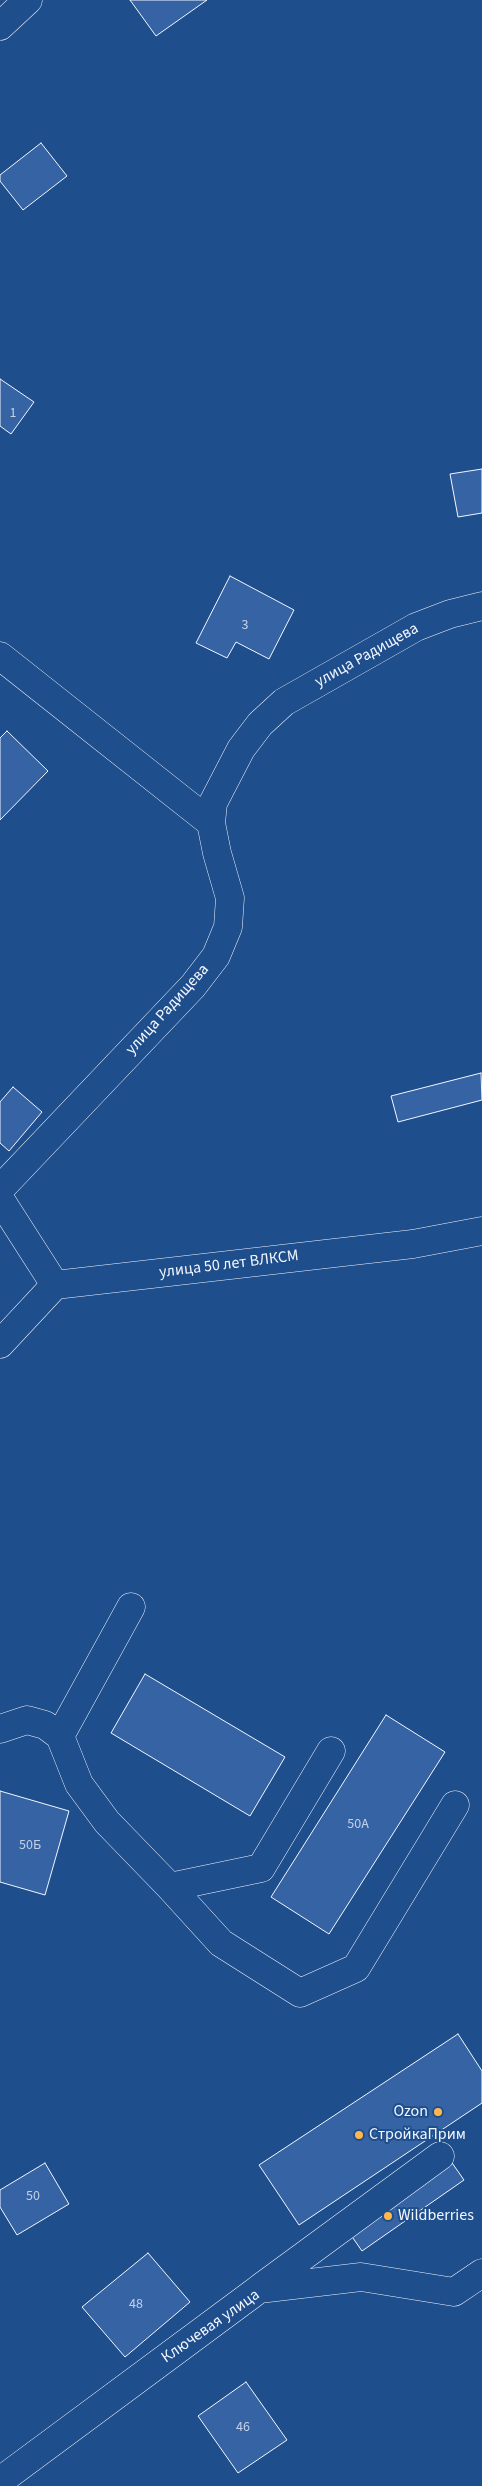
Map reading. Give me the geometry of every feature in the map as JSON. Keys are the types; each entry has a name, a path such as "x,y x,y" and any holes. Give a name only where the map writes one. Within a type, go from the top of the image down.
{"street":[{"path":"0,26 28,0"},
{"name":"улица Радищева","path":"0,1189 193,986 216,956 228,927 230,898 217,853 211,823 214,803 241,749 260,724 284,702 416,627 450,614 482,606"},
{"path":"0,656 211,823"},
{"path":"0,1198 55,1285 0,1344"},
{"name":"улица 50 лет ВЛКСМ","path":"55,1285 413,1244 482,1231"},
{"path":"60,1736 131,1607"},
{"path":"0,1729 27,1720 45,1725 60,1736 80,1784 108,1822 221,1943 300,1993 356,1968 454,1805"},
{"path":"170,1887 261,1868 331,1751"},
{"path":"258,2289 440,2156"},
{"name":"Ключевая улица","path":"0,2480 258,2289 361,2277 454,2292 482,2274"}],"building":[{"path":"130,0 207,0 156,36"},
{"path":"41,143 67,176 23,210 0,181 0,175"},
{"path":"0,379 34,402 11,434 0,426"},
{"path":"482,469 482,513 458,517 450,474"},
{"path":"230,576 294,610 269,659 236,642 227,658 196,643"},
{"path":"7,731 48,771 0,820 0,738"},
{"path":"481,1073 482,1100 398,1122 391,1096"},
{"path":"13,1087 42,1112 9,1151 0,1143 0,1102"},
{"path":"145,1674 285,1757 250,1816 111,1733"},
{"path":"386,1715 445,1752 329,1934 271,1897"},
{"path":"0,1791 69,1811 45,1895 0,1882"},
{"path":"458,2034 482,2071 482,2103 299,2225 259,2165"},
{"path":"450,2160 464,2180 362,2251 348,2231"},
{"path":"45,2163 69,2204 17,2235 0,2207 0,2190"},
{"path":"148,2253 190,2302 125,2357 82,2307"},
{"path":"246,2382 287,2440 238,2473 198,2416"}],"place":[{"name":"Ozon","path":"438,2112"},
{"name":"СтройкаПрим","path":"359,2135"},
{"name":"Wildberries","path":"388,2216"}]}
